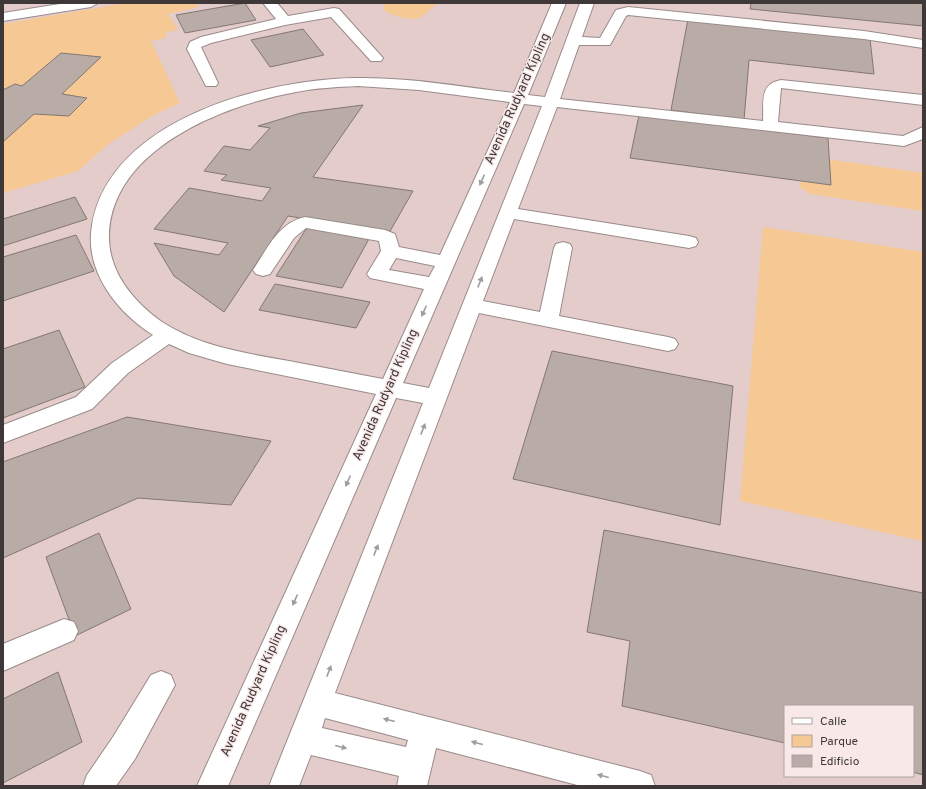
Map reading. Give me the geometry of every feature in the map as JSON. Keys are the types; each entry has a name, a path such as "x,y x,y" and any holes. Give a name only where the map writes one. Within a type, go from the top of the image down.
{"street":[{"path":"3,17 91,3"},
{"path":"270,3 285,21"},
{"name":"Avenida Rudyard Kipling","path":"212,786 519,98 559,3"},
{"name":"Avenida Rudyard Kipling","path":"284,786 551,102 587,3"},
{"path":"211,83 194,49 195,45 206,40 285,21 330,8 376,58"},
{"path":"573,41 605,42 621,13 628,11 864,35 923,44"},
{"path":"436,398 206,352 168,335 139,314 117,291 104,266 99,241 102,216 112,192 127,169 148,149 173,131 202,116 233,103 266,93 300,86 334,82 369,81 403,83 551,102 904,140 915,137 923,132"},
{"path":"770,126 773,88 776,85 781,84 923,100"},
{"path":"508,213 689,242"},
{"path":"263,270 292,228 300,222 380,234 388,238 390,251"},
{"path":"548,320 563,248"},
{"path":"390,251 446,262"},
{"path":"390,251 368,272 436,284"},
{"path":"471,306 668,344"},
{"path":"3,434 84,403 120,368 168,335"},
{"path":"3,658 64,631"},
{"path":"98,786 124,748 161,685"},
{"path":"317,702 640,786"},
{"path":"303,738 414,776 426,730"}],"shaded area":[{"path":"3,3 923,3 923,786 3,786"}],"green space":[{"path":"126,3 200,3 196,4 199,7 168,14 178,30 166,32 166,38 151,41 180,103 154,115 107,145 78,171 3,193 3,24"},
{"path":"438,3 421,17 407,19 384,10 384,4"},
{"path":"813,157 923,173 923,211 810,194 800,187 803,161"},
{"path":"763,227 923,252 923,541 740,501"}],"building":[{"path":"245,3 256,20 185,33 176,15"},
{"path":"751,3 923,3 923,26 750,9"},
{"path":"688,19 870,39 874,74 749,60 744,120 671,110"},
{"path":"303,29 324,55 270,67 251,40"},
{"path":"61,53 101,57 62,94 87,98 69,116 34,114 3,142 3,90 15,84 22,86"},
{"path":"363,105 313,177 413,191 389,233 288,216 224,312 174,276 154,243 219,255 228,243 154,229 189,188 262,201 271,188 221,180 227,175 204,171 224,146 250,150 270,128 258,126 301,113"},
{"path":"639,115 828,138 831,185 630,158"},
{"path":"75,197 87,219 3,246 3,219"},
{"path":"308,226 370,237 342,288 276,276"},
{"path":"76,235 94,271 3,301 3,257"},
{"path":"275,284 370,302 356,328 259,310"},
{"path":"59,330 85,387 3,418 3,349"},
{"path":"552,351 733,386 720,525 513,479"},
{"path":"127,417 271,441 231,505 138,498 3,558 3,462"},
{"path":"604,530 923,593 923,775 914,772 914,705 784,705 784,743 622,706 630,641 587,632"},
{"path":"99,533 131,609 75,636 46,557"},
{"path":"58,672 82,742 3,783 3,699"}]}
